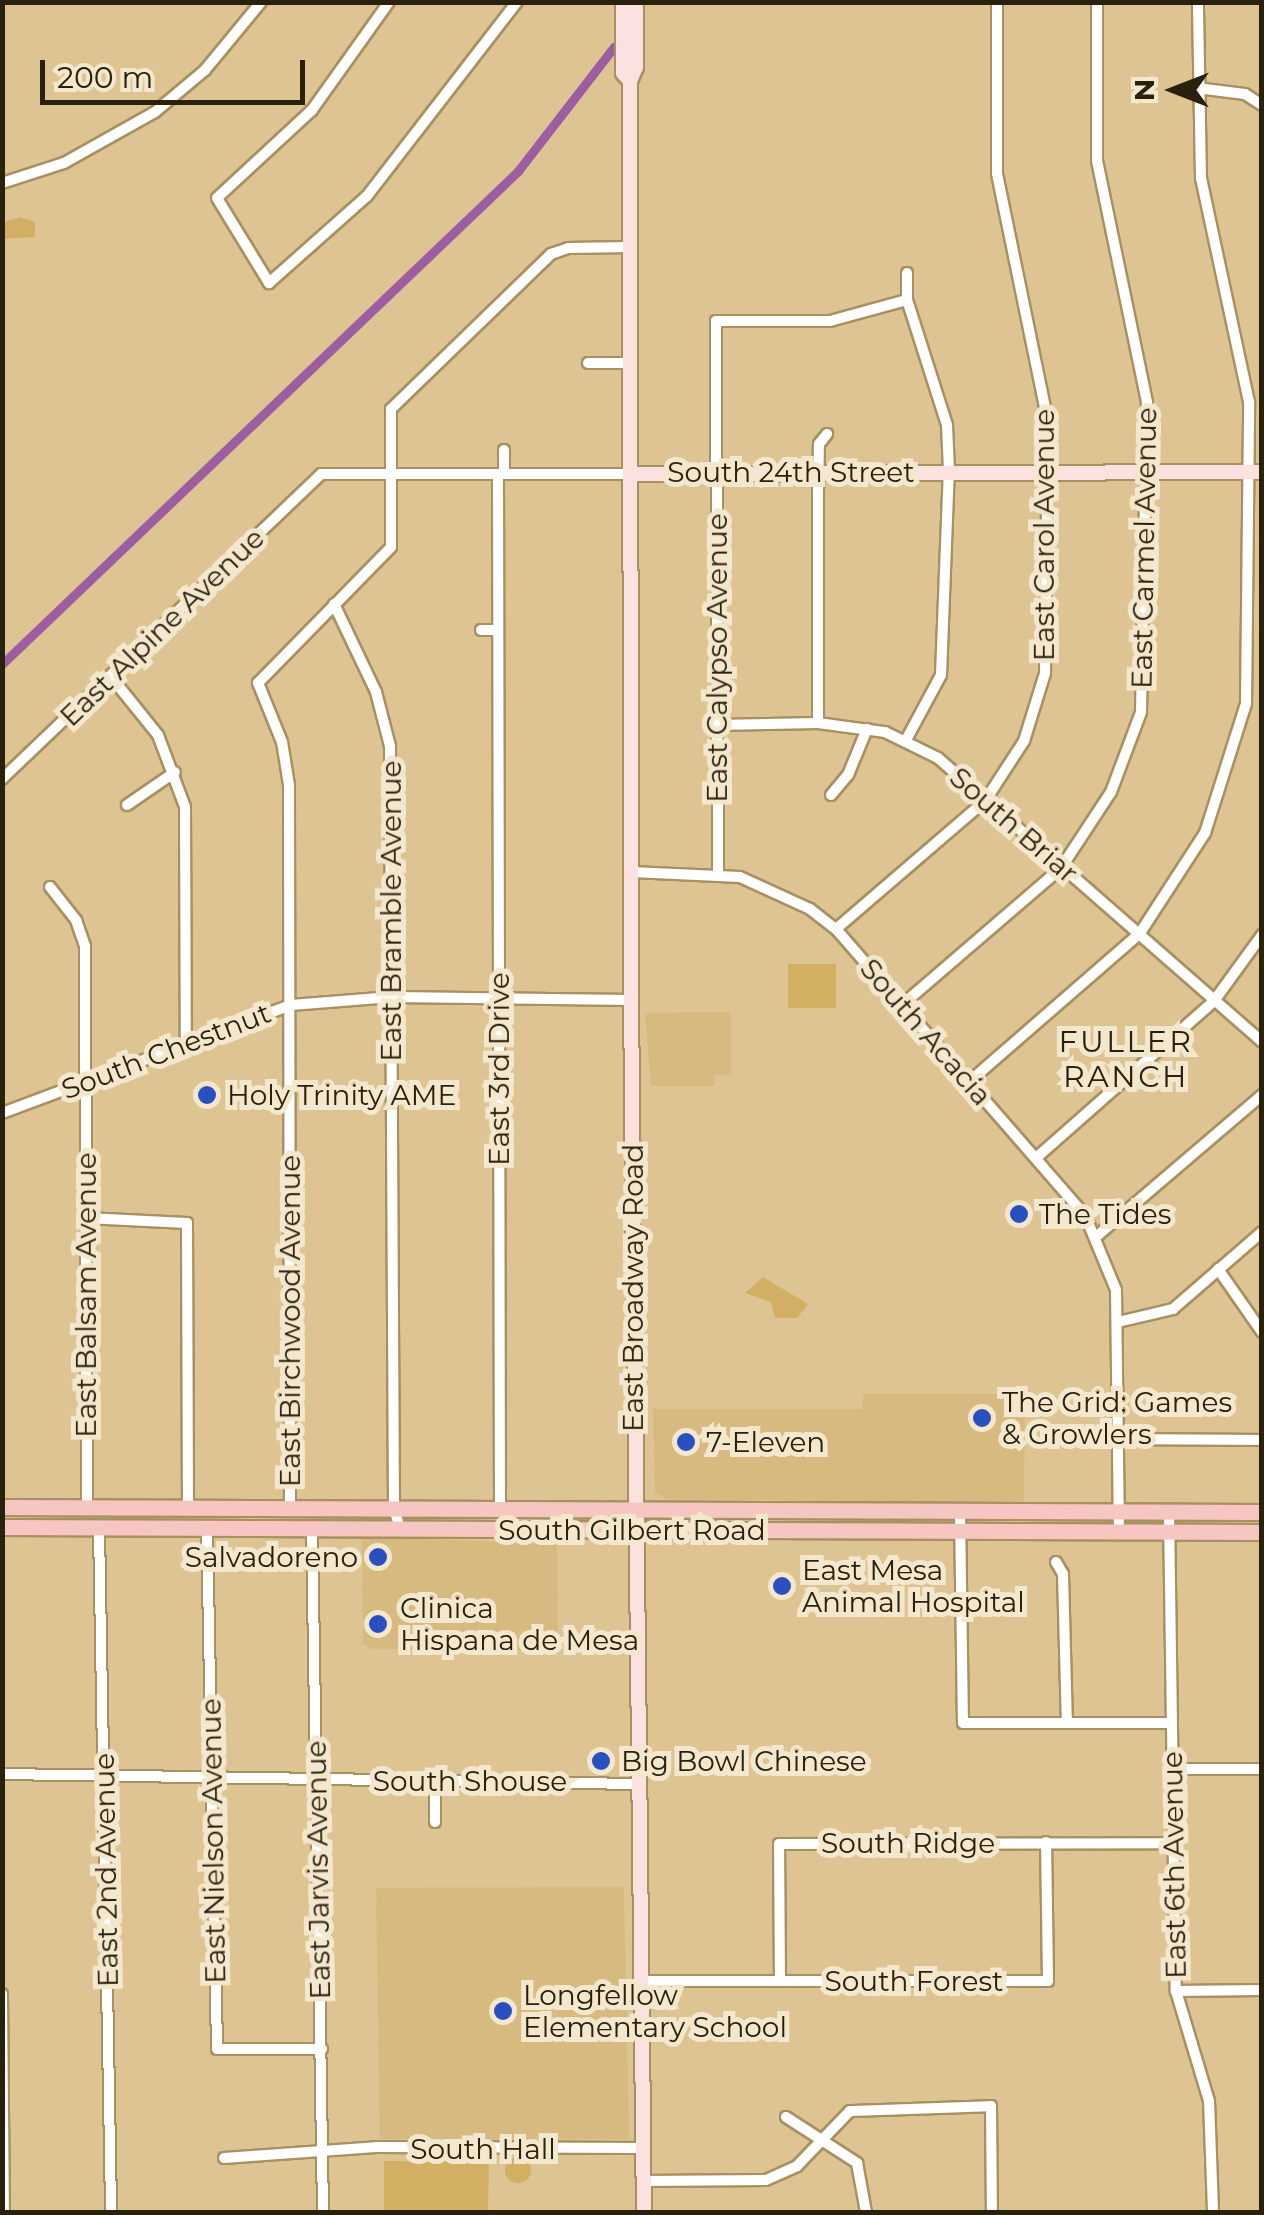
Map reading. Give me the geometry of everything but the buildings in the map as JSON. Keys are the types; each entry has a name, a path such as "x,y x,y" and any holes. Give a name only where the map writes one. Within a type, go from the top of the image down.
{"main road":[{"name":"East Broadway Road","path":"627,5 636,39 630,81 632,1000 634,1532 644,2212"},
{"name":"East Broadway Road","path":"627,5 623,56 630,81"},
{"name":"South 24th Street","path":"631,474 1256,472"},
{"name":"South Gilbert Road","path":"2,1507 1262,1512"},
{"path":"787,1530 850,1520 856,1510"},
{"path":"882,1530 888,1520 924,1510"},
{"name":"South Gilbert Road","path":"2,1527 1262,1532"}],"street":[{"path":"2,184 64,163 154,112 215,60 261,2"},
{"path":"387,3 312,110 217,198 269,282 367,196 517,2"},
{"name":"East Carol Avenue","path":"836,929 985,801 1024,741 1045,672 1048,472 1044,392 997,174 997,2"},
{"name":"East Carmel Avenue","path":"902,1004 1061,868 1110,792 1141,712 1149,472 1147,402 1097,160 1097,2"},
{"path":"970,1081 1140,933 1204,833 1236,750 1251,655 1256,472 1250,402 1201,179 1198,2"},
{"path":"1197,88 1244,94 1262,105"},
{"path":"392,474 392,410 551,254 568,248 630,246"},
{"path":"906,740 942,675 949,471 947,425 906,300 907,273"},
{"name":"East Calypso Avenue","path":"718,875 716,322 830,322 906,300"},
{"path":"588,363 630,363"},
{"path":"818,723 818,473 819,444 826,434"},
{"name":"East 3rd Drive","path":"500,1508 498,630 504,450"},
{"name":"South 24th Street","path":"322,474 631,474"},
{"name":"East Alpine Avenue","path":"2,779 322,474"},
{"name":"East Birchwood Avenue","path":"290,1508 289,785 282,742 258,682 391,548 392,474"},
{"name":"East Bramble Avenue","path":"334,604 376,692 390,746 394,1508 400,1529"},
{"path":"482,630 498,630"},
{"path":"112,678 158,735 185,807 186,1043"},
{"name":"South Briar","path":"717,725 818,723 867,730 906,740 938,758 1262,1042"},
{"path":"831,795 848,775 867,730"},
{"path":"127,805 175,772"},
{"name":"South Acacia","path":"632,872 718,875 772,887 836,929 1036,1158 1097,1236 1112,1275 1118,1322 1120,1532"},
{"name":"East Balsam Avenue","path":"50,888 76,920 85,946 87,1507"},
{"path":"1036,1158 1214,1001 1262,936"},
{"name":"South Chestnut","path":"2,1113 291,1004 392,997 632,1000"},
{"path":"1097,1236 1262,1095"},
{"path":"86,1218 186,1223 188,1508"},
{"path":"1118,1322 1173,1309 1262,1232"},
{"path":"1218,1269 1262,1332"},
{"path":"1119,1439 1262,1440"},
{"path":"960,1511 963,1723 1171,1723"},
{"name":"East 6th Avenue","path":"1169,1512 1176,1991 1209,2101 1213,2212"},
{"name":"East 2nd Avenue","path":"100,1528 111,2212"},
{"name":"East Nielson Avenue","path":"206,1528 217,2048 322,2048"},
{"name":"East Jarvis Avenue","path":"312,1528 323,2212"},
{"path":"1056,1562 1063,1574 1066,1724"},
{"path":"1174,1769 1262,1769"},
{"name":"South Shouse","path":"2,1774 638,1784"},
{"path":"435,1780 435,1822"},
{"name":"South Forest","path":"641,1981 1048,1981 1046,1842"},
{"name":"South Ridge","path":"780,1981 779,1844 1174,1843"},
{"path":"1176,1991 1262,1990"},
{"path":"2,1994 4,2212"},
{"path":"644,2181 766,2180 798,2166 819,2139 850,2111 991,2106 992,2212"},
{"path":"786,2117 857,2163 866,2212"},
{"name":"South Hall","path":"224,2158 264,2160 323,2150 644,2148"}],"shaded area":[{"path":"20,217 35,222 35,237 3,239 3,222"},
{"path":"788,964 836,964 836,1008 788,1008"},
{"path":"731,1012 731,1075 715,1075 715,1086 651,1086 645,1013"},
{"path":"763,1277 808,1304 797,1318 775,1318 771,1302 745,1293"},
{"path":"863,1394 1025,1394 1024,1504 667,1499 655,1493 653,1409 862,1409"},
{"path":"362,1537 557,1544 558,1650 372,1649 363,1644"},
{"name":"Longfellow Elementary School","path":"624,1887 629,2139 380,2139 376,1888"},
{"path":"518,2157 527,2161 531,2170 527,2179 518,2183 509,2179 505,2170 509,2161"},
{"path":"384,2161 489,2162 488,2212 384,2212"}],"waterway":[{"path":"2,664 518,171 614,47"}],"place":[{"name":"Holy Trinity AME","path":"207,1095"},
{"name":"The Tides","path":"1019,1214"},
{"name":"The Grid: Games & Growlers","path":"982,1418"},
{"name":"7-Eleven","path":"686,1442"},
{"name":"Salvadoreno","path":"378,1557"},
{"name":"East Mesa Animal Hospital","path":"782,1586"},
{"name":"Clinica Hispana de Mesa","path":"378,1624"},
{"name":"Big Bowl Chinese","path":"601,1761"},
{"name":"Longfellow Elementary School","path":"503,2011"}],"district":[{"name":"FULLER RANCH","path":"1126,1059"}]}
